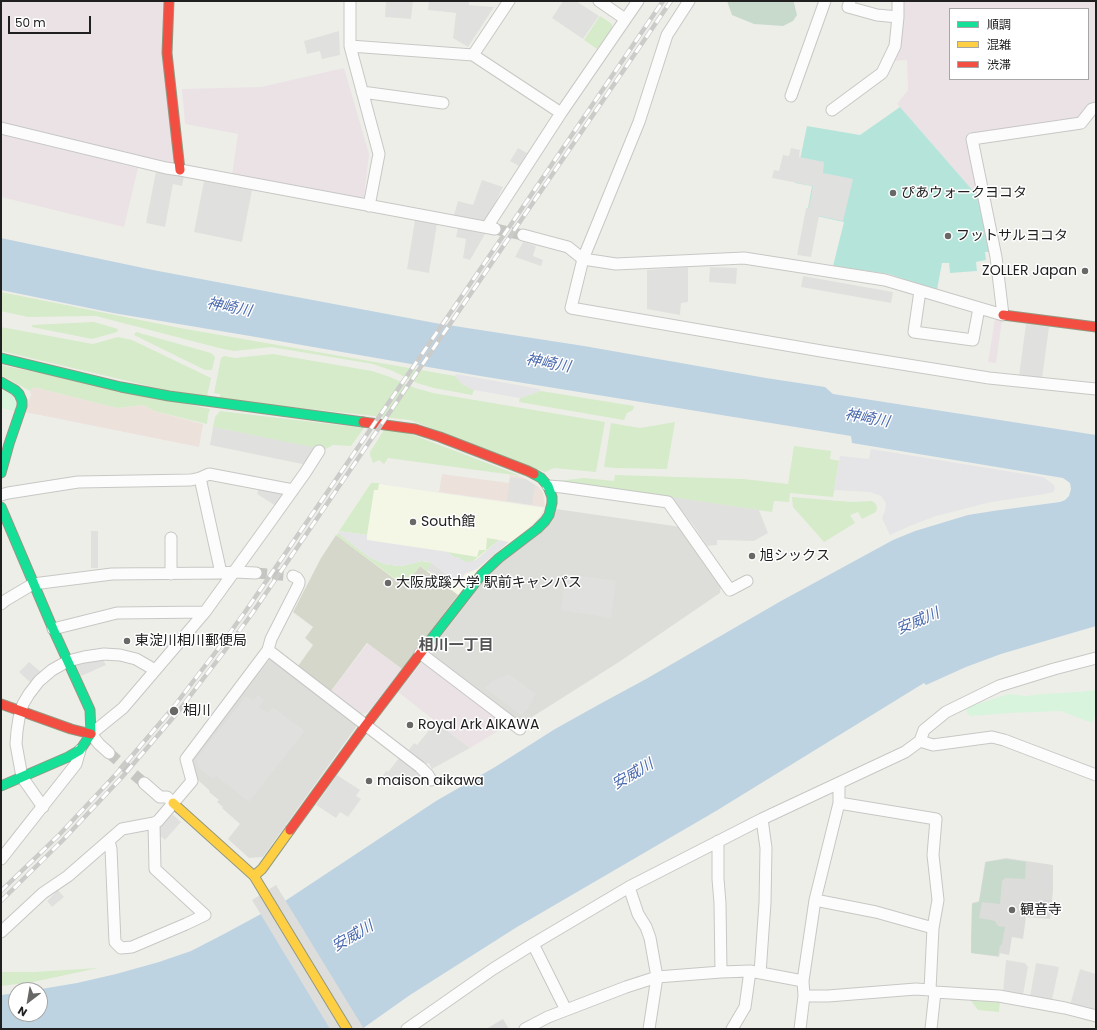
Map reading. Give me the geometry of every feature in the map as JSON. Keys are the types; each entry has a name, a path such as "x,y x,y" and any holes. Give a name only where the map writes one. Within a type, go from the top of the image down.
{"street":[{"path":"170,1 167,53 180,170"},
{"path":"350,1 350,46 379,154 369,206"},
{"path":"473,55 509,1"},
{"path":"599,1 625,19"},
{"path":"1,128 166,168 491,228 561,113 638,1"},
{"path":"689,1 667,35 638,122 583,259 570,308 819,351 989,378 1096,389"},
{"path":"791,96 825,1"},
{"path":"850,1 848,7 898,17"},
{"path":"832,110 882,73 895,46 898,1"},
{"path":"350,46 473,55 561,113"},
{"path":"362,92 443,103"},
{"path":"1003,315 996,256 972,139 1081,123 1092,109 1096,108"},
{"path":"523,235 568,247 583,259 616,264 744,258 885,280 1003,315 1096,327"},
{"path":"920,291 914,332 973,340 979,308"},
{"path":"1,358 121,387 169,396 415,429 440,437 528,471 541,478 548,486 552,497 552,503 549,515 545,521 482,574 366,725 262,869 254,876"},
{"path":"1,382 15,390 19,394 22,401 22,406 5,442 1,472"},
{"path":"1,859 76,764 80,750 91,734 123,708 205,612 293,490 319,451"},
{"path":"1,494 78,482 191,480 209,474 293,490"},
{"path":"200,478 221,573"},
{"path":"548,486 668,502 730,590 747,580"},
{"path":"1,507 33,584 90,710 91,734 109,753"},
{"path":"171,538 171,574"},
{"path":"1,604 33,584 112,574 256,573"},
{"path":"1,932 44,893 68,876 122,830 154,824 158,821 192,781 186,759 268,650 298,586 299,581 294,576"},
{"path":"53,629 117,613 205,612"},
{"path":"268,650 420,767 431,780"},
{"path":"420,653 520,729"},
{"path":"43,807 22,777 16,744 21,711 29,694 39,681 52,670 68,661 104,654 120,655 136,659 155,670"},
{"path":"407,1029 493,969 630,887 762,819 905,752 920,742 924,730 946,712 999,686 1096,658"},
{"path":"1,704 71,729 91,734"},
{"path":"920,742 933,745 992,737 1004,740 1096,775"},
{"path":"1,786 68,757 80,750"},
{"path":"144,783 160,797 166,797 254,876 347,1029"},
{"path":"800,1029 804,996 803,981 815,900 840,803 839,783"},
{"path":"840,803 936,819 933,855 938,900 933,928 933,991 931,1029"},
{"path":"732,1029 745,1007 755,972 765,903 766,848 762,819"},
{"path":"109,841 111,849 115,942 121,948 132,947 205,915 155,869 154,824"},
{"path":"718,841 721,972"},
{"path":"630,887 638,914 646,927 650,938 657,977 649,1029"},
{"path":"815,900 876,912 933,928"},
{"path":"533,944 566,1010"},
{"path":"524,1029 548,1017 626,987 657,977 721,972 755,972 803,981"},
{"path":"804,996 828,996 916,989 999,996 1065,1008 1096,1016"}],"shaded area":[{"path":"1,1 164,1 173,160 168,165 1,123"},
{"path":"386,1 413,1 411,19 385,17"},
{"path":"429,1 469,1 469,5 494,7 468,47 453,38 456,13 428,10"},
{"path":"563,1 576,1 599,16 583,39 552,18"},
{"path":"727,1 794,1 797,15 793,21 783,26 754,24 732,15"},
{"path":"901,1 1096,1 1096,103 1092,103 1078,121 970,135 981,200 897,104 908,90 907,60 891,61"},
{"path":"339,31 340,55 322,59 320,51 307,54 304,41"},
{"path":"344,68 369,154 364,197 358,200 232,175 238,134 185,124 182,89 261,87"},
{"name":"ぴあウォークヨコタ","path":"900,107 981,200 992,252 985,252 986,260 976,262 977,271 950,273 949,263 942,263 937,290 889,274 833,266 844,222 807,214 812,186 795,183 807,126 860,135"},
{"path":"1,134 138,168 124,227 1,197"},
{"path":"518,148 527,153 519,166 510,161"},
{"path":"791,148 800,150 799,157 824,162 823,173 853,179 843,221 819,216 811,257 797,255 806,208 809,208 813,186 772,178 774,170 779,171 783,155 789,156"},
{"path":"156,171 184,176 182,186 173,184 165,227 146,223"},
{"path":"482,180 503,187 485,223 454,215 458,201 473,205"},
{"path":"204,181 252,190 242,242 194,232"},
{"path":"415,220 437,224 429,273 407,269"},
{"path":"458,228 485,234 470,260 463,258 466,239 456,237"},
{"path":"523,242 536,246 533,256 543,260 541,266 515,257"},
{"path":"688,267 688,302 681,303 680,315 647,309 647,270"},
{"path":"710,267 737,268 736,284 709,282"},
{"path":"803,276 893,292 891,303 801,287"},
{"path":"995,319 1002,320 996,363 988,362"},
{"path":"1026,324 1049,327 1042,379 1019,376"},
{"path":"456,374 540,389 541,391 520,398 474,390 462,384 455,376"},
{"path":"34,387 117,408 144,405 154,411 203,424 199,447 25,412 31,395 30,391"},
{"path":"213,427 317,448 307,465 210,445"},
{"path":"871,449 1043,477 1054,485 1055,489 1053,492 1045,494 991,502 936,516 890,535 882,518 886,503 881,496 870,492 834,490 840,456 869,459"},
{"path":"442,474 509,483 510,475 522,477 539,487 543,493 545,507 439,492"},
{"path":"510,478 526,479 535,485 532,505 507,501"},
{"name":"大阪成蹊大学 駅前キャンパス","path":"371,483 544,508 539,517 402,669 367,643 331,691 298,666 313,645 305,638 313,627 293,612 321,558"},
{"path":"259,488 283,492 285,495 276,506 257,494"},
{"path":"671,497 759,510 768,533 754,541 717,540 717,545 707,546 694,526"},
{"path":"556,509 681,527 721,585 720,593 619,662 521,724 431,656 432,648 487,577"},
{"path":"91,531 98,531 98,568 91,568"},
{"path":"339,531 367,535 367,540 448,552 452,556 466,562 477,559 499,540 509,542 477,569 465,574 457,585 448,579 450,576 429,562 422,561 399,566 384,564 377,561 369,557 338,533"},
{"path":"336,535 404,586 420,566 458,595 402,669 367,643 331,691 298,666 313,645 305,638 313,627 293,612 321,558"},
{"path":"432,563 450,577 445,583 427,570"},
{"path":"566,574 616,581 611,618 561,610"},
{"path":"368,643 402,669 367,713 361,714 331,691"},
{"path":"102,658 106,665 81,676 76,665"},
{"path":"272,659 355,722 356,727 263,857 249,858 228,839 240,824 222,808 223,807 217,802 219,800 198,780 191,758 269,660"},
{"path":"29,662 42,673 32,684 19,672"},
{"path":"427,662 508,725 470,748 398,692 421,663"},
{"path":"509,674 536,694 527,710 521,715 485,688 490,682"},
{"path":"258,695 264,700 259,707 268,713 273,707 305,731 249,802 216,776 213,779 199,768 196,759 246,696 253,701"},
{"path":"436,722 470,748 432,769 429,763 426,764 408,751 414,743 417,745"},
{"path":"399,758 422,775 402,787 392,779 389,783 382,777"},
{"path":"337,775 360,790 356,796 361,799 348,817 340,812 336,818 316,805"},
{"path":"171,813 181,822 165,840 158,834 157,831"},
{"name":"観音寺","path":"1006,858 1053,865 1053,891 1050,919 1026,917 1023,939 1012,937 1009,955 1000,953 999,957 971,953 972,903 979,901 985,862"},
{"path":"1006,859 1026,862 1025,879 1005,878 1002,881 1000,904 982,902 979,918 995,921 998,926 1005,927 998,956 971,953 972,904 979,902 986,862"},
{"path":"58,890 64,897 52,907 47,901"},
{"path":"1006,960 1025,963 1028,967 1023,995 1003,992"},
{"path":"1036,963 1059,967 1052,1000 1030,996"},
{"path":"1080,969 1096,974 1096,1010 1094,1011 1070,1005"},
{"path":"503,1019 509,1029 486,1029"}],"green space":[{"path":"600,16 612,24 612,28 597,49 584,40"},
{"path":"1,292 180,328 455,376 462,384 474,390 472,395 434,388 417,383 393,371 373,364 271,347 234,351 96,316 28,317 1,311"},
{"path":"94,322 118,329 117,332 92,339 32,327 32,325"},
{"path":"1,327 93,344 118,337 132,340 211,378 207,396 170,391 1,351"},
{"path":"136,332 211,353 215,357 212,370 205,370 134,335"},
{"path":"273,354 372,371 415,388 433,393 605,422 596,472 554,468 545,472 410,420 220,399 220,394 214,393 221,358 224,356 235,358"},
{"path":"1,365 210,409 207,424 154,411 144,405 117,408 34,387 30,391 1,375"},
{"path":"1,388 11,394 17,404 15,411 1,408"},
{"path":"541,391 634,406 633,410 627,413 624,420 519,402 520,398"},
{"path":"220,411 364,428 351,446 333,445 324,450 213,427 215,417"},
{"path":"675,422 667,469 604,467 611,423 640,428"},
{"path":"384,430 408,433 521,476 388,458 384,464 379,460 373,463 370,452"},
{"path":"794,446 831,451 830,459 839,461 833,497 790,493 789,502 774,501 772,512 558,481 584,478 614,481 615,475 743,479 788,484"},
{"path":"371,483 379,483 378,490 374,490 367,535 339,531"},
{"path":"792,497 851,502 872,501 876,504 877,508 876,512 862,519 858,512 850,515 855,523 824,542 793,507"},
{"path":"338,533 369,557 384,564 399,566 422,561 432,563 427,571 420,566 405,586 336,535"},
{"path":"487,538 499,540 473,561 464,562 459,558 452,556 448,552 477,557 479,550 486,550"},
{"path":"1096,690 1096,716 1092,723 1061,711 971,716 965,708 1009,694 1026,696"},
{"path":"98,968 33,982 8,982 8,985 1,986 1,972 34,972"},
{"path":"969,998 1000,1001 999,1012 978,1010"}],"water":[{"path":"1,238 153,270 435,323 584,346 825,387 833,394 1096,435 1096,626 1001,654 966,667 926,685 924,683 716,811 517,927 410,995 362,1029 1,1029 1,995 8,994 8,1022 48,1022 48,988 116,974 191,951 285,901 436,801 495,767 555,729 646,679 781,601 893,540 915,531 968,515 1060,502 1069,496 1071,489 1070,483 1063,478 852,443 851,436 474,375 113,313 1,290"}],"pier":[{"path":"276,885 364,1029 330,1029 252,900"}],"tunnel":[{"path":"495,229 523,235"},
{"path":"256,573 293,576"},
{"path":"109,753 144,783"}],"railway":[{"path":"1,891 59,835 118,772 172,709 218,649 245,612 663,1"},
{"path":"1,901 63,840 123,776 177,713 223,653 251,615 671,1"}],"traffic: fast":[{"path":"1,358 121,387 169,396 363,422"},
{"path":"1,382 15,390 19,394 22,401 22,406 1,473"},
{"path":"426,646 482,574 499,558 537,529 549,515 552,497 548,486 541,478 534,474"},
{"path":"1,507 53,629 90,710 91,734 80,750 68,757 1,786"}],"traffic: slow":[{"path":"173,803 254,876 347,1029"},
{"path":"254,876 262,869 290,830"}],"traffic: jam":[{"path":"169,1 167,53 180,170"},
{"path":"1003,315 1096,327"},
{"path":"363,422 415,429 440,437 534,474"},
{"path":"290,830 366,725 426,646"},
{"path":"1,704 71,729 91,734"}],"place":[{"name":"ぴあウォークヨコタ","path":"893,193"},
{"name":"フットサルヨコタ","path":"948,236"},
{"name":"ZOLLER Japan","path":"1085,271"},
{"name":"South館","path":"413,522"},
{"name":"旭シックス","path":"752,556"},
{"name":"大阪成蹊大学 駅前キャンパス","path":"388,583"},
{"name":"東淀川相川郵便局","path":"127,641"},
{"name":"相川","path":"174,711"},
{"name":"Royal Ark AIKAWA","path":"410,725"},
{"name":"maison aikawa","path":"369,781"},
{"name":"観音寺","path":"1012,910"}],"district":[{"name":"相川一丁目","path":"456,646"}],"water label":[{"name":"神崎川","path":"229,308"},
{"name":"神崎川","path":"548,364"},
{"name":"神崎川","path":"867,419"},
{"name":"安威川","path":"918,622"},
{"name":"安威川","path":"633,775"},
{"name":"安威川","path":"353,937"}]}
